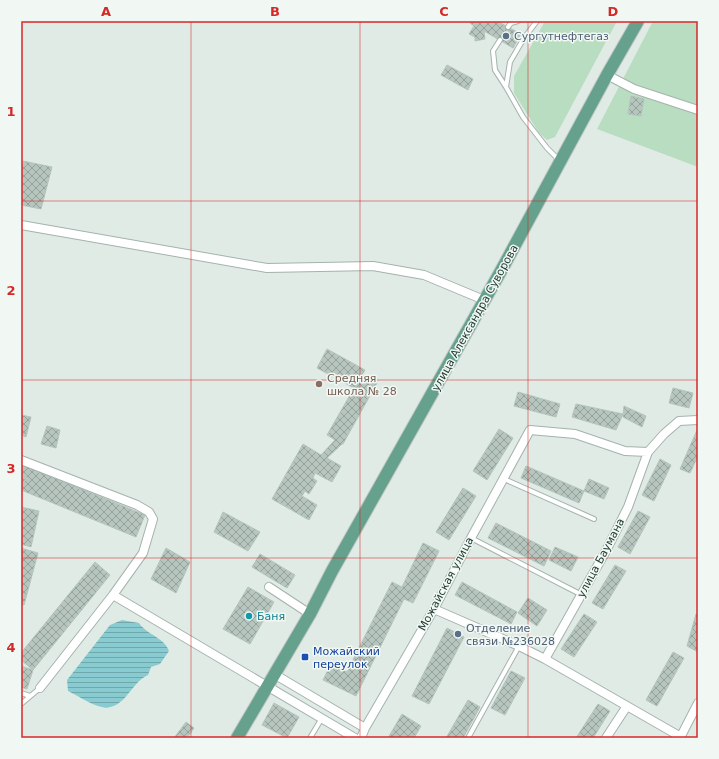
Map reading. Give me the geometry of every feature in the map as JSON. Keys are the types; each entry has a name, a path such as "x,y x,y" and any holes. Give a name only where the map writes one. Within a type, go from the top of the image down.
{"main road":[{"name":"улица Александра Суворова","path":"238,738 310,614 638,21"}],"street":[{"path":"607,75 634,89 698,110"},
{"path":"21,225 267,268 373,266 424,275 484,300"},
{"path":"648,452 664,434 679,421 698,420"},
{"name":"Можайская улица","path":"361,738 434,609 530,430 574,434 625,451 648,452"},
{"name":"улица Баумана","path":"545,659 582,595 628,507 648,452"},
{"path":"21,460 137,505 149,512 153,519 143,554 113,595 40,688"},
{"path":"269,588 310,614"},
{"path":"113,595 355,738"},
{"path":"434,609 545,659 681,738 698,703"},
{"path":"274,674 366,728"},
{"path":"606,738 627,706"}],"lane":[{"path":"508,27 511,23 518,21"},
{"path":"506,87 510,62 524,38 538,21"},
{"path":"500,40 493,51 495,70 528,123 546,148 560,160"},
{"path":"503,479 594,519"},
{"path":"471,538 582,595"},
{"path":"468,738 519,646"},
{"path":"21,704 40,688"},
{"path":"21,693 30,696"},
{"path":"310,738 322,718"}],"green space":[{"path":"545,21 617,21 555,137 547,140 539,133 514,93 514,76"},
{"path":"653,21 698,21 698,167 597,129"}],"water":[{"path":"122,620 139,623 167,646 169,651 160,664 151,667 148,675 140,681 121,702 113,706 106,707 92,704 68,691 67,680 110,625"}],"building":[{"name":"Сургутнефтегаз","path":"471,21 497,21 521,34 513,48 484,31 485,39 475,41 475,37 469,34 474,26 470,23"},
{"path":"447,65 473,79 468,90 441,75"},
{"path":"631,96 644,99 641,116 628,114"},
{"path":"23,161 52,167 41,209 21,205 21,167"},
{"path":"327,349 365,370 362,375 377,383 343,444 327,458 341,466 332,482 315,473 313,478 317,481 309,494 305,491 302,496 317,505 309,520 272,499 303,444 321,455 335,440 327,435 354,388 317,368"},
{"path":"673,388 693,393 689,408 669,403"},
{"path":"518,392 560,404 556,417 514,406"},
{"path":"576,404 623,414 616,430 572,417"},
{"path":"624,406 646,416 642,427 623,417"},
{"path":"21,415 31,417 26,437 21,435"},
{"path":"47,426 60,430 56,448 41,444"},
{"path":"499,429 513,438 487,480 473,471"},
{"path":"697,430 698,456 690,473 680,469"},
{"path":"660,459 671,465 654,501 642,495"},
{"path":"21,465 30,468 21,489"},
{"path":"526,466 584,491 579,503 521,478"},
{"path":"30,468 145,515 136,537 21,490"},
{"path":"589,479 609,488 604,499 584,491"},
{"path":"463,488 476,496 449,540 436,532"},
{"path":"21,507 39,511 31,547 21,544"},
{"path":"638,511 650,517 630,554 618,547"},
{"path":"223,512 260,532 248,551 214,532"},
{"path":"496,523 551,551 544,566 488,538"},
{"path":"423,543 439,551 413,603 404,599 356,696 323,680 331,664 347,672 392,582 402,587"},
{"path":"555,547 578,557 571,571 549,560"},
{"path":"21,548 38,553 24,605 21,604"},
{"path":"166,548 190,562 176,593 151,579"},
{"path":"260,554 295,575 287,588 252,567"},
{"path":"95,562 110,575 33,670 21,660 21,653"},
{"path":"615,565 626,571 603,609 592,603"},
{"path":"462,582 517,612 511,624 455,595"},
{"name":"Баня","path":"248,587 274,602 250,644 223,629"},
{"path":"528,598 547,610 537,626 518,613"},
{"path":"584,614 597,622 574,657 561,649"},
{"path":"696,614 698,615 698,652 687,646"},
{"path":"447,628 464,637 429,704 412,696"},
{"path":"673,652 684,658 657,706 646,700"},
{"path":"21,666 33,670 27,689 21,687"},
{"path":"511,671 525,678 505,715 491,708"},
{"path":"468,700 480,707 463,738 446,738"},
{"path":"274,703 299,717 287,738 262,725"},
{"path":"598,704 610,711 593,738 576,738"},
{"path":"402,714 421,726 414,738 388,738"},
{"path":"186,722 194,728 187,738 174,738"}],"place":[{"name":"Сургутнефтегаз","path":"506,36"},
{"name":"Средняя школа № 28","path":"319,384"},
{"name":"Баня","path":"249,616"},
{"name":"Отделение связи №236028","path":"458,634"},
{"name":"Можайский переулок","path":"305,657"}]}
